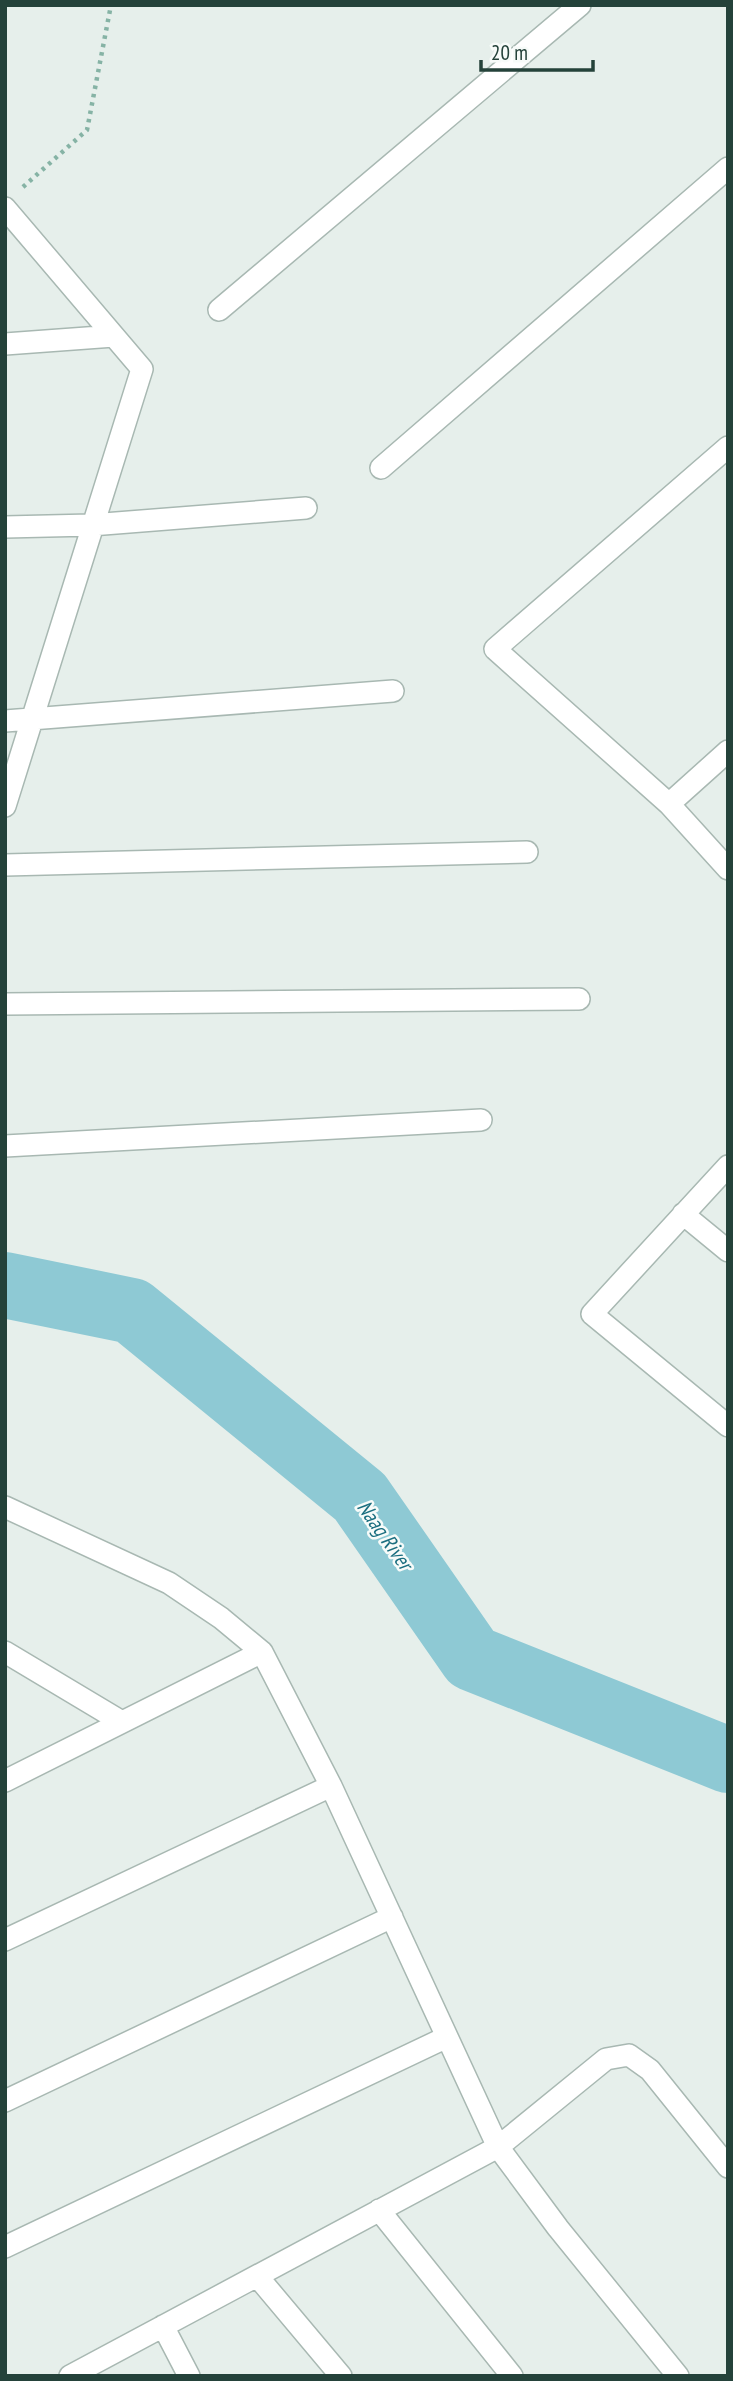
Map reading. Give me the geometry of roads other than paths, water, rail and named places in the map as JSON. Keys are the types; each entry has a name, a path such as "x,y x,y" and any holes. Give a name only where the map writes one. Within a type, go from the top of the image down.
{"street":[{"path":"219,310 580,5"},
{"path":"381,468 728,168"},
{"path":"5,806 142,369 10,201"},
{"path":"5,344 114,336"},
{"path":"728,447 495,649 669,804 728,869"},
{"path":"5,527 91,525 306,508"},
{"path":"5,721 393,691"},
{"path":"669,804 728,751"},
{"path":"5,865 527,852"},
{"path":"5,1004 579,999"},
{"path":"5,1146 481,1120"},
{"path":"728,1166 592,1314 728,1426"},
{"path":"683,1214 728,1251"},
{"path":"5,1507 169,1583 222,1618 262,1652 331,1786 498,2147 558,2228 678,2376"},
{"path":"5,1651 122,1722"},
{"path":"5,1781 262,1652"},
{"path":"5,1941 331,1786"},
{"path":"5,2101 392,1917"},
{"path":"5,2247 447,2038"},
{"path":"70,2376 498,2147 606,2059 629,2055 650,2070 728,2167"},
{"path":"379,2210 512,2376"},
{"path":"257,2276 341,2376"},
{"path":"163,2326 189,2376"}],"waterway":[{"name":"Naag River","path":"5,1285 132,1311 360,1497 472,1658 728,1760"}]}
